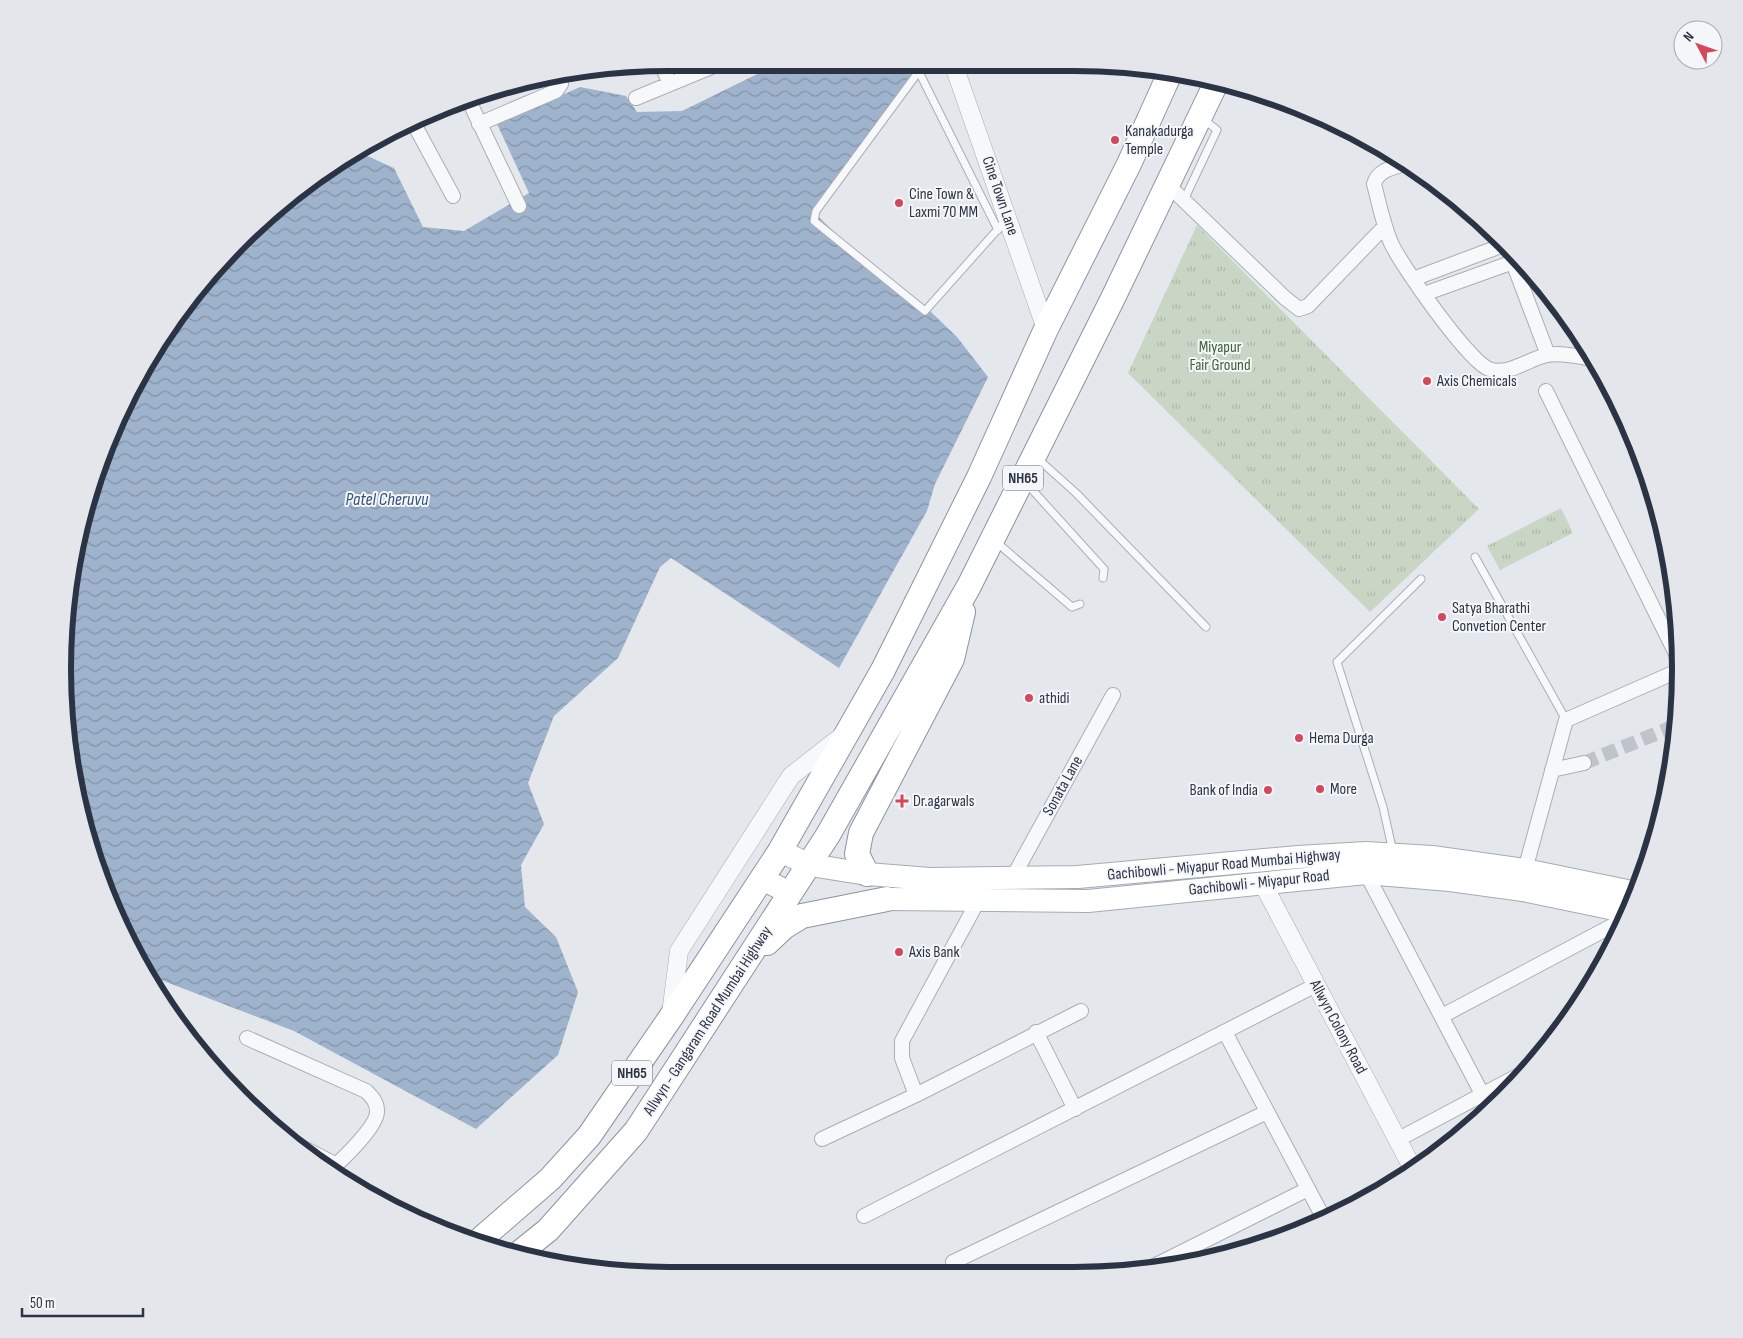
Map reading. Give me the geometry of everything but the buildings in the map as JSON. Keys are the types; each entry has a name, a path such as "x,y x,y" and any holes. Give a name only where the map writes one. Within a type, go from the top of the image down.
{"highway":[{"name":"NH65","path":"762,879 883,670 979,477 1046,329 1129,164 1167,79"},
{"name":"NH65","path":"790,893 810,865 969,586 1022,479 1176,192 1200,117 1214,89"},
{"path":"868,874 857,854 861,833 952,659 969,586"},
{"name":"Allwyn - Gangaram Road Mumbai Highway","path":"483,1237 550,1179 589,1136 671,1017 762,879"},
{"name":"Allwyn - Gangaram Road Mumbai Highway","path":"525,1249 548,1230 636,1131 790,893"},
{"path":"748,960 784,927 802,916 887,899"}],"main road":[{"name":"Gachibowli - Miyapur Road Mumbai Highway","path":"780,850 810,865 868,874 930,878 1078,877 1298,857 1366,853 1432,857 1525,870 1629,891"},
{"name":"Gachibowli - Miyapur Road","path":"887,899 1088,901 1366,873 1450,880 1523,890 1620,910"},
{"path":"762,879 790,893"}],"street":[{"path":"664,71 670,84"},
{"path":"636,98 701,71"},
{"name":"Cine Town Lane","path":"955,71 1003,224 1046,329"},
{"path":"479,124 556,91 561,84 560,82"},
{"path":"471,105 519,206"},
{"path":"416,128 453,196"},
{"path":"1397,166 1380,173 1376,177 1374,184 1385,226 1392,243 1413,279 1473,358 1489,369 1507,371 1548,355 1568,355 1585,358"},
{"path":"1176,192 1291,304 1300,309 1308,306 1385,226"},
{"path":"1413,279 1498,247"},
{"path":"1424,294 1512,263"},
{"path":"1519,271 1548,355"},
{"path":"1546,391 1671,643"},
{"path":"1525,870 1566,720 1672,674"},
{"name":"Sonata Lane","path":"1013,877 1113,695"},
{"path":"671,1017 679,951 791,776 847,732"},
{"path":"1552,770 1584,763"},
{"path":"1366,873 1486,1102"},
{"name":"Allwyn Colony Road","path":"1262,882 1410,1163"},
{"path":"916,1095 902,1058 902,1041 979,899"},
{"path":"1442,1016 1614,925"},
{"path":"864,1216 1316,985"},
{"path":"822,1138 916,1095 1036,1032 1081,1011"},
{"path":"1036,1032 1075,1109"},
{"path":"1225,1032 1321,1213"},
{"path":"247,1038 366,1091 374,1098 378,1111 373,1124 336,1165"},
{"path":"1397,1140 1505,1083"},
{"path":"953,1262 1267,1112"},
{"path":"1168,1259 1308,1189"}],"lane":[{"path":"919,72 1003,224 925,311 814,221 816,211 919,72"},
{"path":"1034,457 1076,493 1206,627"},
{"path":"1022,479 1104,569 1103,578"},
{"path":"992,539 1072,607 1080,604"},
{"path":"1475,557 1566,720"},
{"path":"1393,855 1383,808 1337,662 1421,579"}],"green space":[{"name":"Miyapur Fair Ground","path":"1197,225 1479,509 1370,612 1128,373"},
{"path":"1561,508 1573,533 1500,570 1487,546"}],"water":[{"name":"Patel Cheruvu","path":"764,71 916,71 817,215 877,275 931,312 957,337 988,377 935,484 927,511 839,668 671,558 660,567 618,658 554,716 528,783 544,824 521,865 525,907 556,937 578,992 558,1055 476,1129 294,1031 158,979 133,933 103,861 83,786 76,747 71,669 76,591 83,552 103,477 117,440 151,370 195,305 220,275 246,246 305,195 365,154 394,168 423,227 464,231 529,193 497,124 580,87 626,96 637,112 682,111"}],"tunnel":[{"path":"1584,763 1668,729"}],"place":[{"name":"Kanakadurga Temple","path":"1115,140"},
{"name":"Cine Town & Laxmi 70 MM","path":"899,203"},
{"name":"Axis Chemicals","path":"1427,381"},
{"name":"Satya Bharathi Convetion Center","path":"1442,617"},
{"name":"athidi","path":"1029,698"},
{"name":"Hema Durga","path":"1299,738"},
{"name":"More","path":"1320,789"},
{"name":"Bank of India","path":"1268,790"},
{"name":"Dr.agarwals","path":"902,801"},
{"name":"Axis Bank","path":"899,952"}]}
